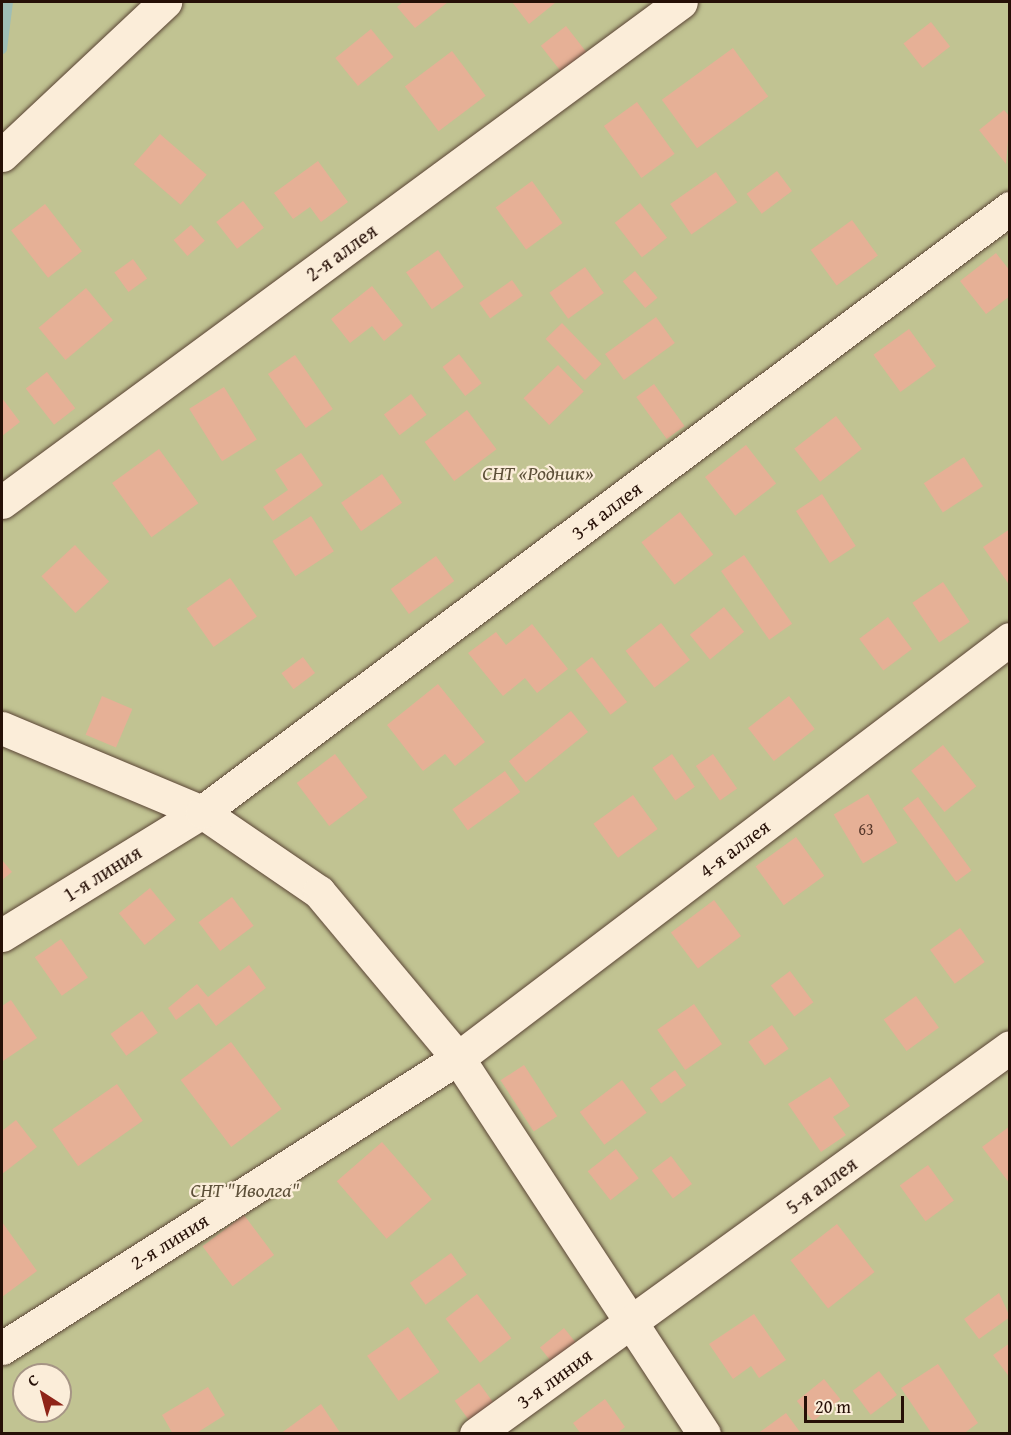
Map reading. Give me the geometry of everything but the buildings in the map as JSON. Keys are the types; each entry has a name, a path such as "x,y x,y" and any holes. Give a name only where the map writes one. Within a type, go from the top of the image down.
{"street":[{"path":"2,155 165,2"},
{"name":"2-я аллея","path":"2,501 681,2"},
{"name":"3-я аллея","path":"202,812 1010,208"},
{"name":"4-я аллея","path":"458,1058 1010,639"},
{"path":"2,728 202,812 319,892 458,1058 704,1434"},
{"name":"1-я линия","path":"2,935 202,812"},
{"name":"5-я аллея","path":"632,1322 1010,1047"},
{"name":"2-я линия","path":"2,1348 458,1058"},
{"name":"3-я линия","path":"476,1434 632,1322"}],"green space":[{"name":"СНТ «Родник»","path":"2,2 1009,2 1009,1433 2,1433"}],"waterway":[{"path":"2,49 8,2"}],"park label":[{"name":"СНТ \"Иволга\"","path":"245,1189"}]}
